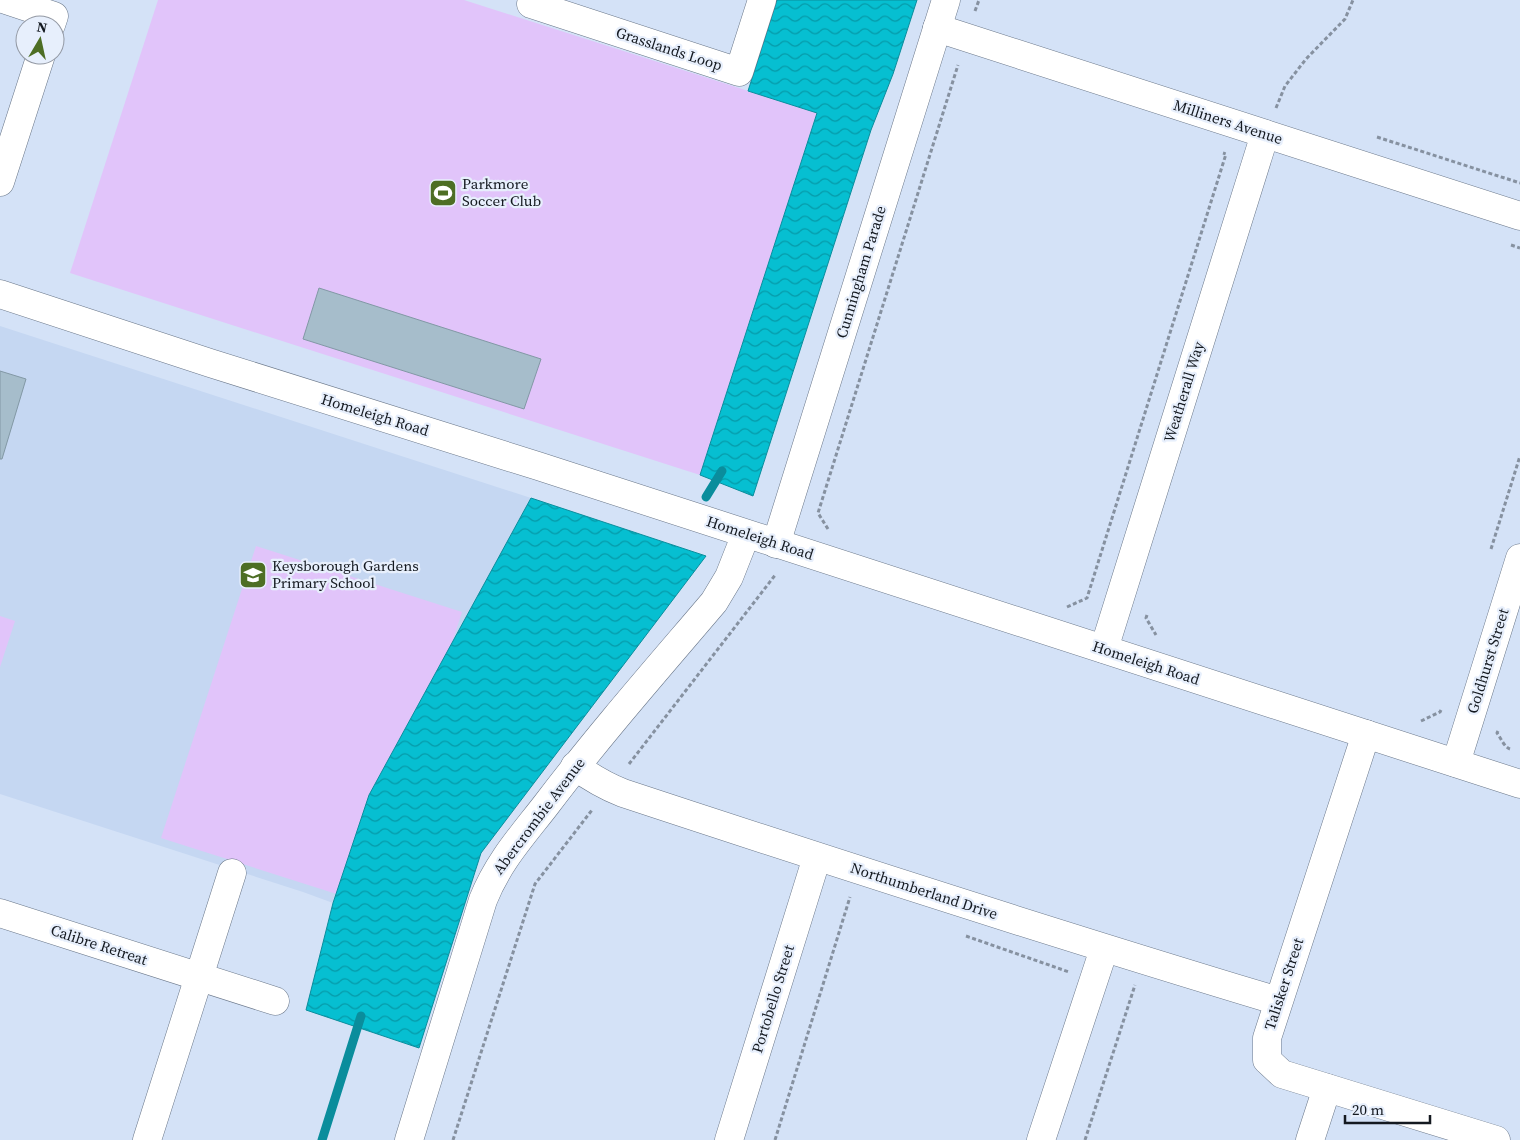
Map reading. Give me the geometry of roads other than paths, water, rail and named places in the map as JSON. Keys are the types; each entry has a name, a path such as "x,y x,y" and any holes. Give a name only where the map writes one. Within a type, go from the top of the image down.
{"street":[{"path":"6,0 51,15"},
{"name":"Grasslands Loop","path":"532,0 531,4 739,72 762,0"},
{"name":"Cunningham Parade","path":"776,544 946,0"},
{"name":"Milliners Avenue","path":"937,28 1520,216"},
{"path":"0,182 38,65"},
{"name":"Weatherall Way","path":"1104,649 1265,134"},
{"name":"Homeleigh Road","path":"0,294 1520,784"},
{"name":"Abercrombie Avenue","path":"409,1140 490,880 575,766 714,602 730,577 746,534"},
{"name":"Goldhurst Street","path":"1456,764 1520,558"},
{"name":"Talisker Street","path":"1366,734 1266,1038 1267,1060 1282,1074 1496,1140"},
{"name":"Northumberland Drive","path":"575,766 610,788 1104,949 1278,1001"},
{"name":"Portobello Street","path":"729,1140 817,857"},
{"path":"147,1140 232,872"},
{"name":"Calibre Retreat","path":"0,913 275,1001"},
{"path":"1041,1140 1104,949"},
{"path":"1310,1140 1327,1088"}],"water":[{"path":"777,0 917,0 893,74 871,130 753,496 700,475 817,113 748,91"},
{"path":"531,498 706,556 481,853 419,1048 306,1010 333,903 369,795"}],"waterway":[{"path":"706,497 722,471"},
{"path":"322,1140 361,1016"}],"place":[{"name":"Parkmore Soccer Club","path":"443,193"},
{"name":"Keysborough Gardens Primary School","path":"253,575"}]}
